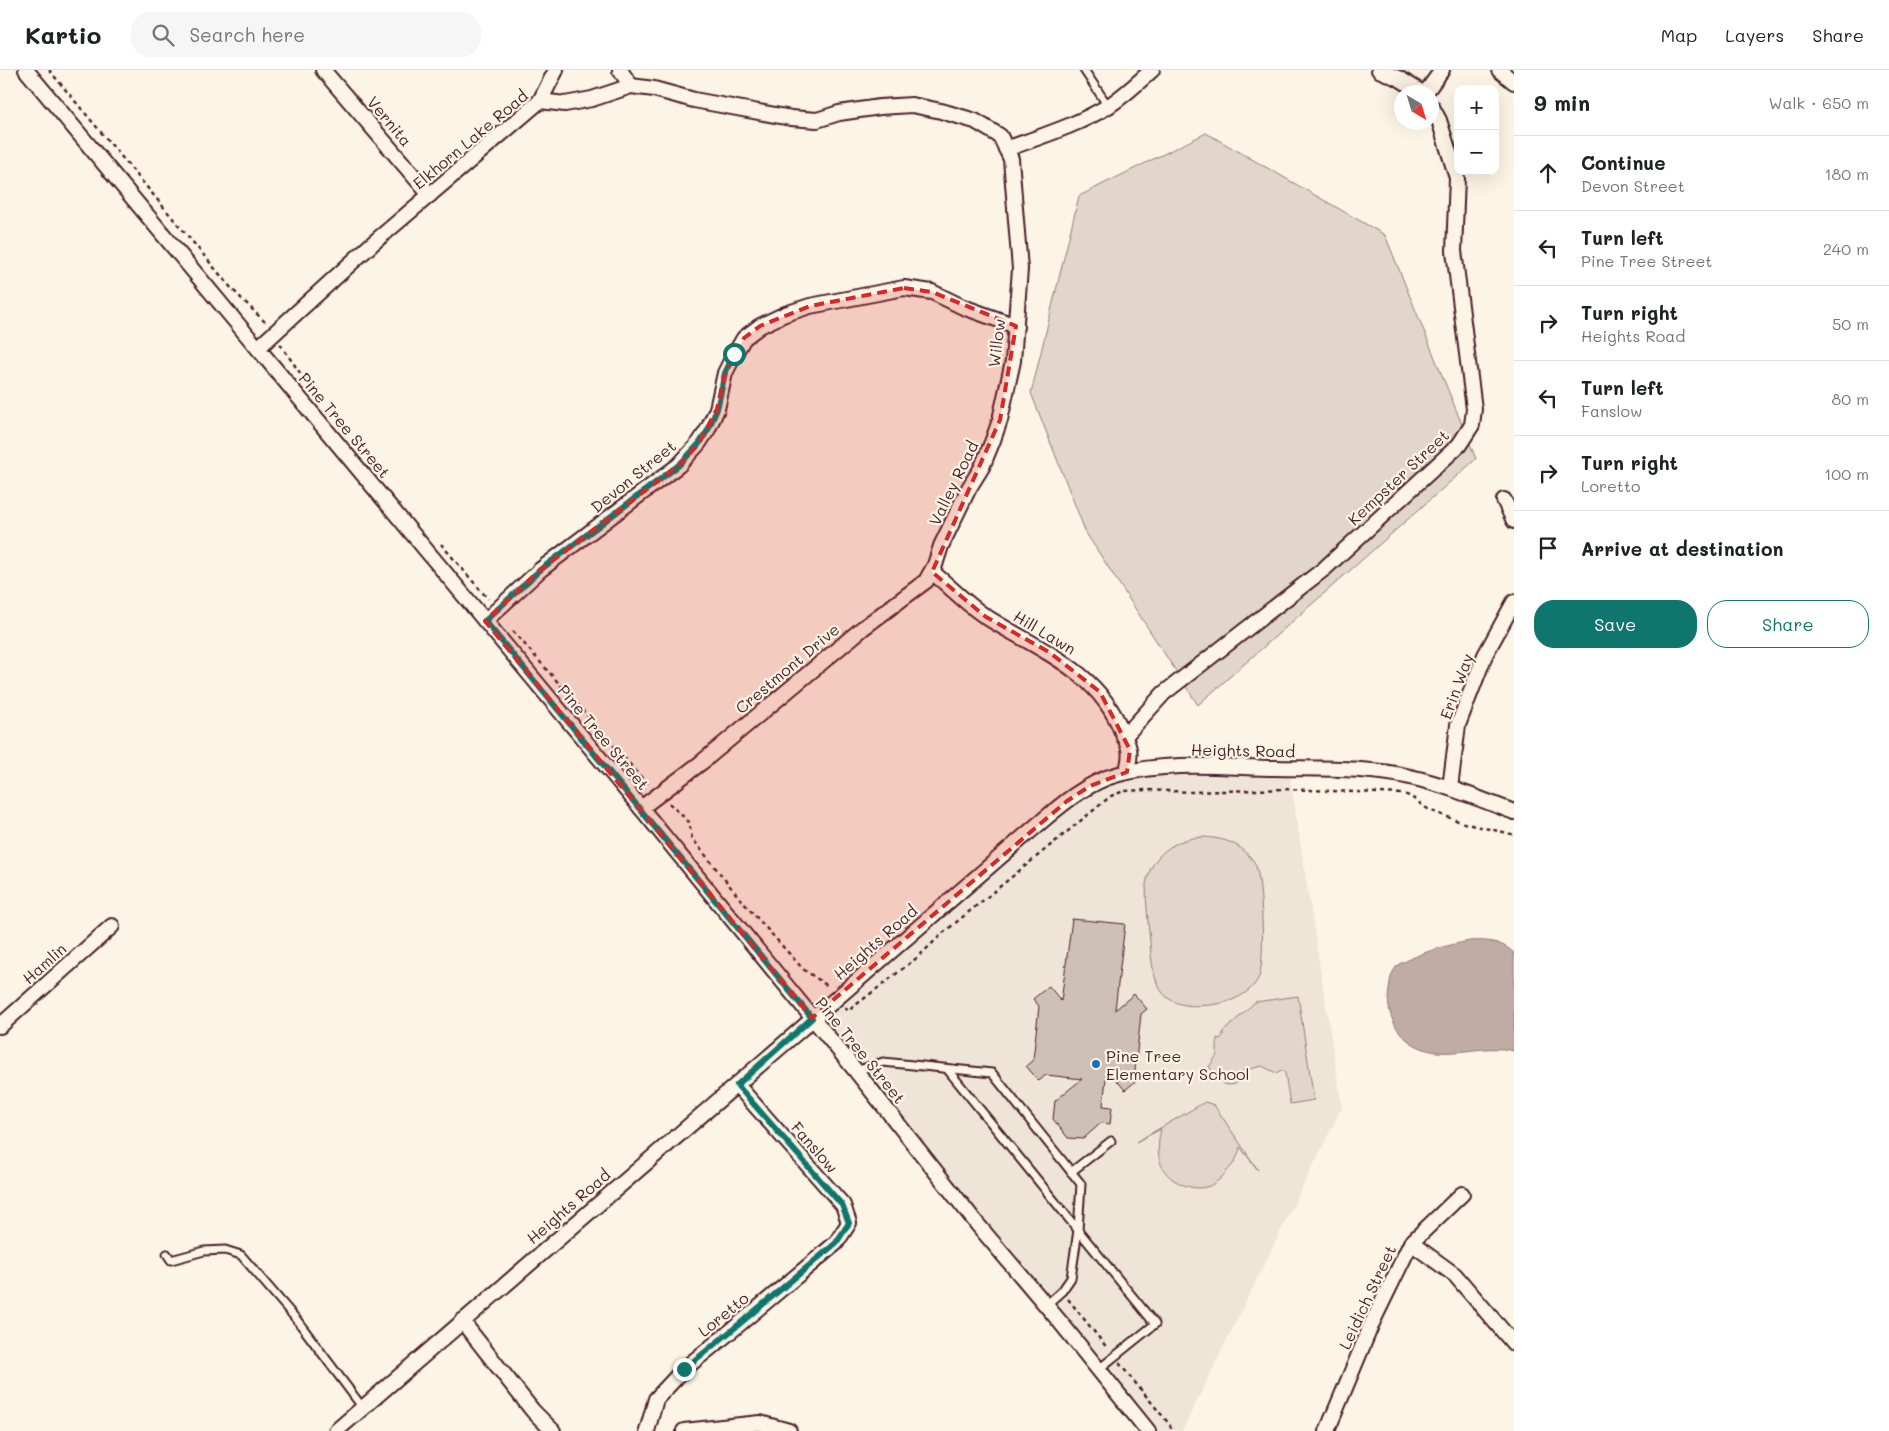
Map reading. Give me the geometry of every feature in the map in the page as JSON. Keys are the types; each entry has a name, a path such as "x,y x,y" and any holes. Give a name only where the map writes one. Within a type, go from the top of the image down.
{"street":[{"name":"Pine Tree Street","path":"26,70 641,808 1148,1431"},
{"name":"Vernita","path":"323,70 430,195"},
{"path":"540,102 556,70"},
{"path":"620,70 630,86"},
{"path":"1006,149 1070,126 1108,106 1152,70"},
{"path":"1379,70 1410,85"},
{"path":"1431,85 1442,70"},
{"path":"1499,70 1514,82"},
{"name":"Elkhorn Lake Road","path":"258,348 372,244 540,102 565,104 592,99 630,86 654,89 694,100 791,118 817,120 847,112 912,105 941,110 975,121 1000,136 1011,159 1019,254"},
{"name":"Kempster Street","path":"1124,737 1164,693 1339,556 1459,445 1472,425 1472,389 1454,251 1456,178 1439,120"},
{"name":"Willow","path":"995,434 1000,420 1013,361 1020,269 1019,254"},
{"name":"Devon Street","path":"485,621 540,570 679,465 699,444 708,430 717,409 725,373 734,354 744,338 760,326 785,314 810,306 904,288 932,292 963,307 1016,326"},
{"name":"Valley Road","path":"941,546 969,488 982,467 995,434"},
{"path":"1504,500 1514,521"},
{"name":"Crestmont Drive","path":"641,808 702,762 863,628 926,581 932,572 941,546"},
{"name":"Hill Lawn","path":"932,572 986,617 1049,652 1082,676 1100,692 1113,712 1124,737"},
{"name":"Erin Way","path":"1450,788 1458,725 1485,655 1514,602"},
{"path":"1124,737 1130,750 1128,772"},
{"name":"Heights Road","path":"336,1431 812,1018 1067,801 1090,786 1118,774 1154,768 1198,766 1361,771 1409,776 1450,788 1514,812"},
{"name":"Hamlin","path":"0,1026 112,926"},
{"name":"Fanslow","path":"737,1085 842,1205 849,1223 840,1237"},
{"name":"Leidich Street","path":"1327,1431 1373,1322 1411,1243 1462,1194"},
{"name":"Loretto","path":"647,1431 656,1399 684,1369 836,1243 840,1237"},
{"path":"1411,1243 1455,1275 1514,1344"},
{"path":"462,1320 533,1411 553,1431"},
{"path":"684,1431 760,1423 789,1431"}],"lane":[{"path":"1084,70 1108,106"},
{"path":"856,1071 882,1062 992,1073 1081,1184 1078,1230 1071,1278 1063,1290 1046,1305"},
{"path":"948,1070 1155,1324 1098,1369"},
{"path":"1071,1172 1111,1142"},
{"path":"167,1254 171,1260 204,1251 225,1250 241,1255 297,1320 363,1408"}],"path":[{"path":"49,70 232,289 257,312 274,333 288,358 309,387"},
{"path":"440,543 649,787 672,804 688,822 692,838 741,900 803,969 828,986 848,1011 918,957 943,932 1111,796 1124,791 1192,792 1286,789 1402,794 1415,798 1432,810 1478,827 1497,829 1514,835"}],"highlighted area":[{"path":"904,288 932,292 1016,326 1000,420 932,572 986,617 1049,652 1100,692 1130,750 1127,772 1090,786 1067,801 812,1018 485,621 540,570 679,465 699,443 717,409 725,373 744,338 760,326 810,306"}],"shaded area":[{"path":"1206,133 1385,235 1476,459 1198,705 1086,533 1031,393 1079,196"},
{"name":"Pine Tree Elementary School","path":"1152,773 1290,777 1342,1107 1182,1431 1158,1431 821,1020 1084,798 1116,780"},
{"path":"1203,837 1216,838 1235,844 1255,864 1261,905 1262,958 1258,979 1249,990 1237,998 1224,1002 1193,1006 1179,1004 1169,999 1157,982 1151,956 1146,884 1153,865 1166,850 1183,841"},
{"path":"1470,941 1494,942 1514,953 1514,1051 1491,1049 1434,1052 1415,1045 1407,1039 1400,1033 1391,1017 1388,999 1390,979 1400,963 1446,946"},
{"path":"1298,996 1314,1100 1290,1104 1285,1073 1282,1070 1276,1073 1262,1066 1242,1071 1242,1078 1236,1084 1223,1084 1209,1067 1217,1055 1217,1038 1220,1039 1223,1032 1255,1002"},
{"path":"1205,1102 1214,1105 1258,1170 1240,1147 1234,1163 1218,1181 1206,1187 1188,1187 1177,1182 1161,1166 1158,1150 1161,1129 1136,1142"}],"building":[{"path":"1072,919 1125,924 1115,1010 1134,994 1147,1009 1141,1014 1135,1070 1141,1077 1125,1090 1107,1069 1103,1106 1112,1107 1110,1124 1101,1123 1083,1139 1068,1138 1053,1119 1055,1101 1082,1079 1046,1075 1039,1081 1026,1066 1033,1060 1039,1006 1033,999 1049,986 1061,1001"}],"place":[{"name":"Pine Tree Elementary School","path":"1096,1064"}],"route":[{"path":"684,1369 836,1243 849,1223 842,1205 737,1085 812,1018 641,808 485,621 540,570 609,520 679,465 699,444 708,430 717,409 725,373 734,354"}]}
